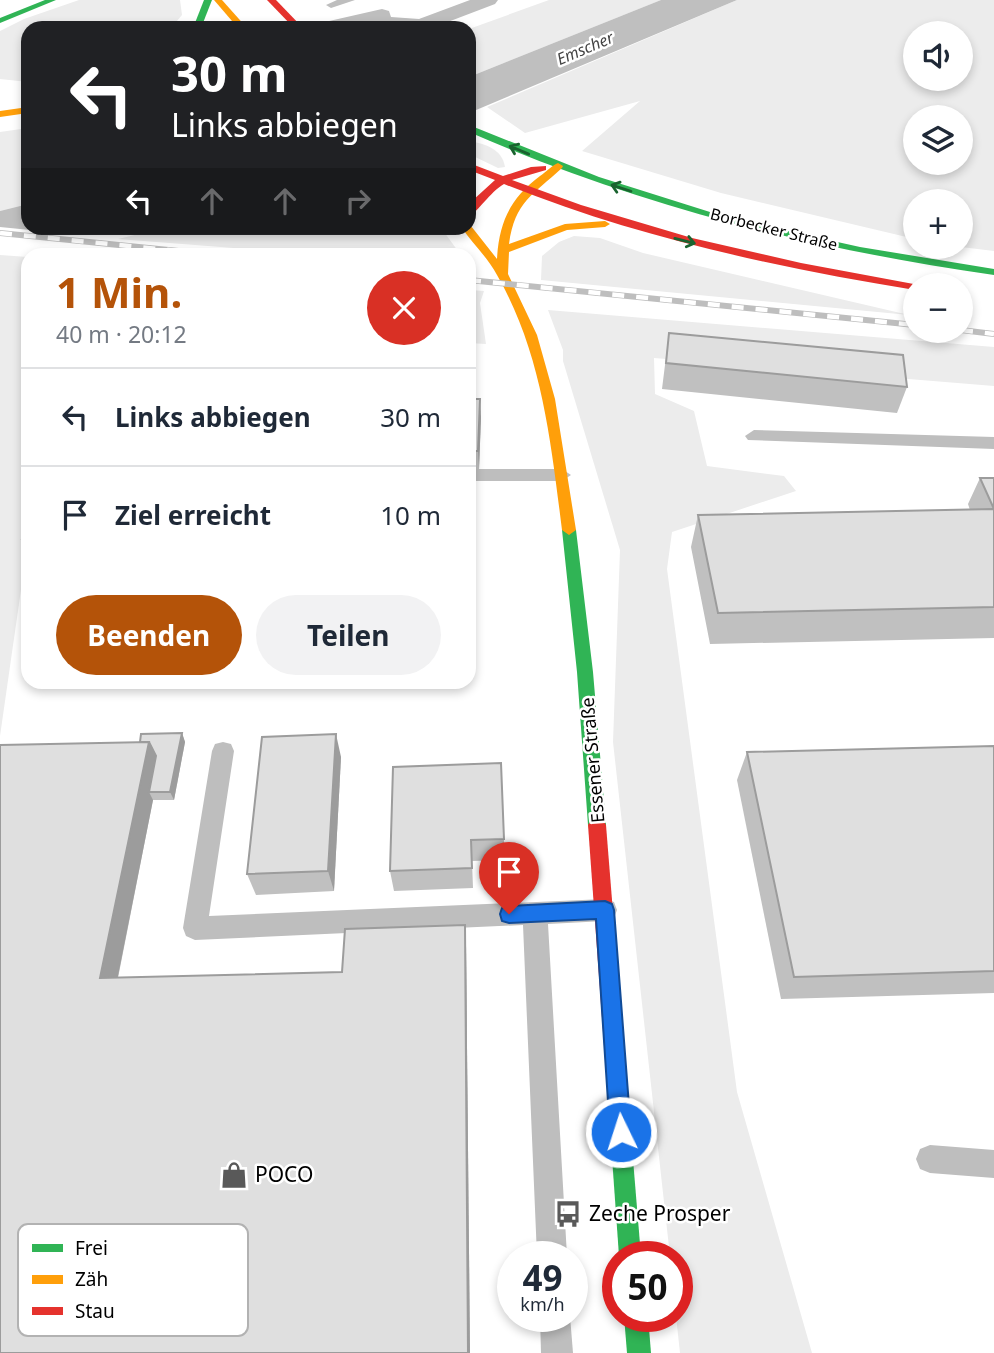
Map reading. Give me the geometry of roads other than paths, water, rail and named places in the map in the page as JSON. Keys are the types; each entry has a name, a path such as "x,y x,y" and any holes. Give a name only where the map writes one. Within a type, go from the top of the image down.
{"main road":[{"path":"0,12 42,0"},
{"path":"0,21 52,0"},
{"path":"200,21 208,0"},
{"path":"219,0 237,21"},
{"path":"271,0 292,21"},
{"path":"0,114 21,111"},
{"path":"476,131 558,166"},
{"path":"476,201 501,180 527,170 558,166"},
{"name":"Essener Straße","path":"502,274 503,250 512,211 526,191 544,182 558,166"},
{"name":"Borbecker Straße","path":"558,166 763,230 901,258 994,272"},
{"path":"476,169 526,191"},
{"name":"Borbecker Straße","path":"526,191 648,231 814,270 903,285"},
{"path":"503,250 543,232 589,222 648,231"},
{"name":"Essener Straße","path":"472,235 502,274 519,307 541,364 552,406 586,672 629,1241"},
{"path":"637,1332 639,1353"}],"street":[{"path":"429,21 488,0"},
{"path":"357,21 419,4"}],"lane":[{"path":"331,5 350,0"},
{"path":"754,436 994,443"},
{"path":"476,475 562,475"},
{"path":"222,751 195,928 605,910"},
{"path":"535,913 551,1241"},
{"path":"930,1159 994,1164"},
{"path":"555,1332 556,1353"}],"water":[{"name":"Emscher","path":"661,0 737,0 476,110 476,74"},
{"path":"21,206 21,235 37,235 0,244 0,211"}],"railway":[{"path":"0,233 149,248"},
{"path":"476,281 903,324"},
{"path":"973,331 994,334"}],"place":[{"name":"POCO","path":"234,1175"},
{"name":"Zeche Prosper","path":"568,1214"}]}
